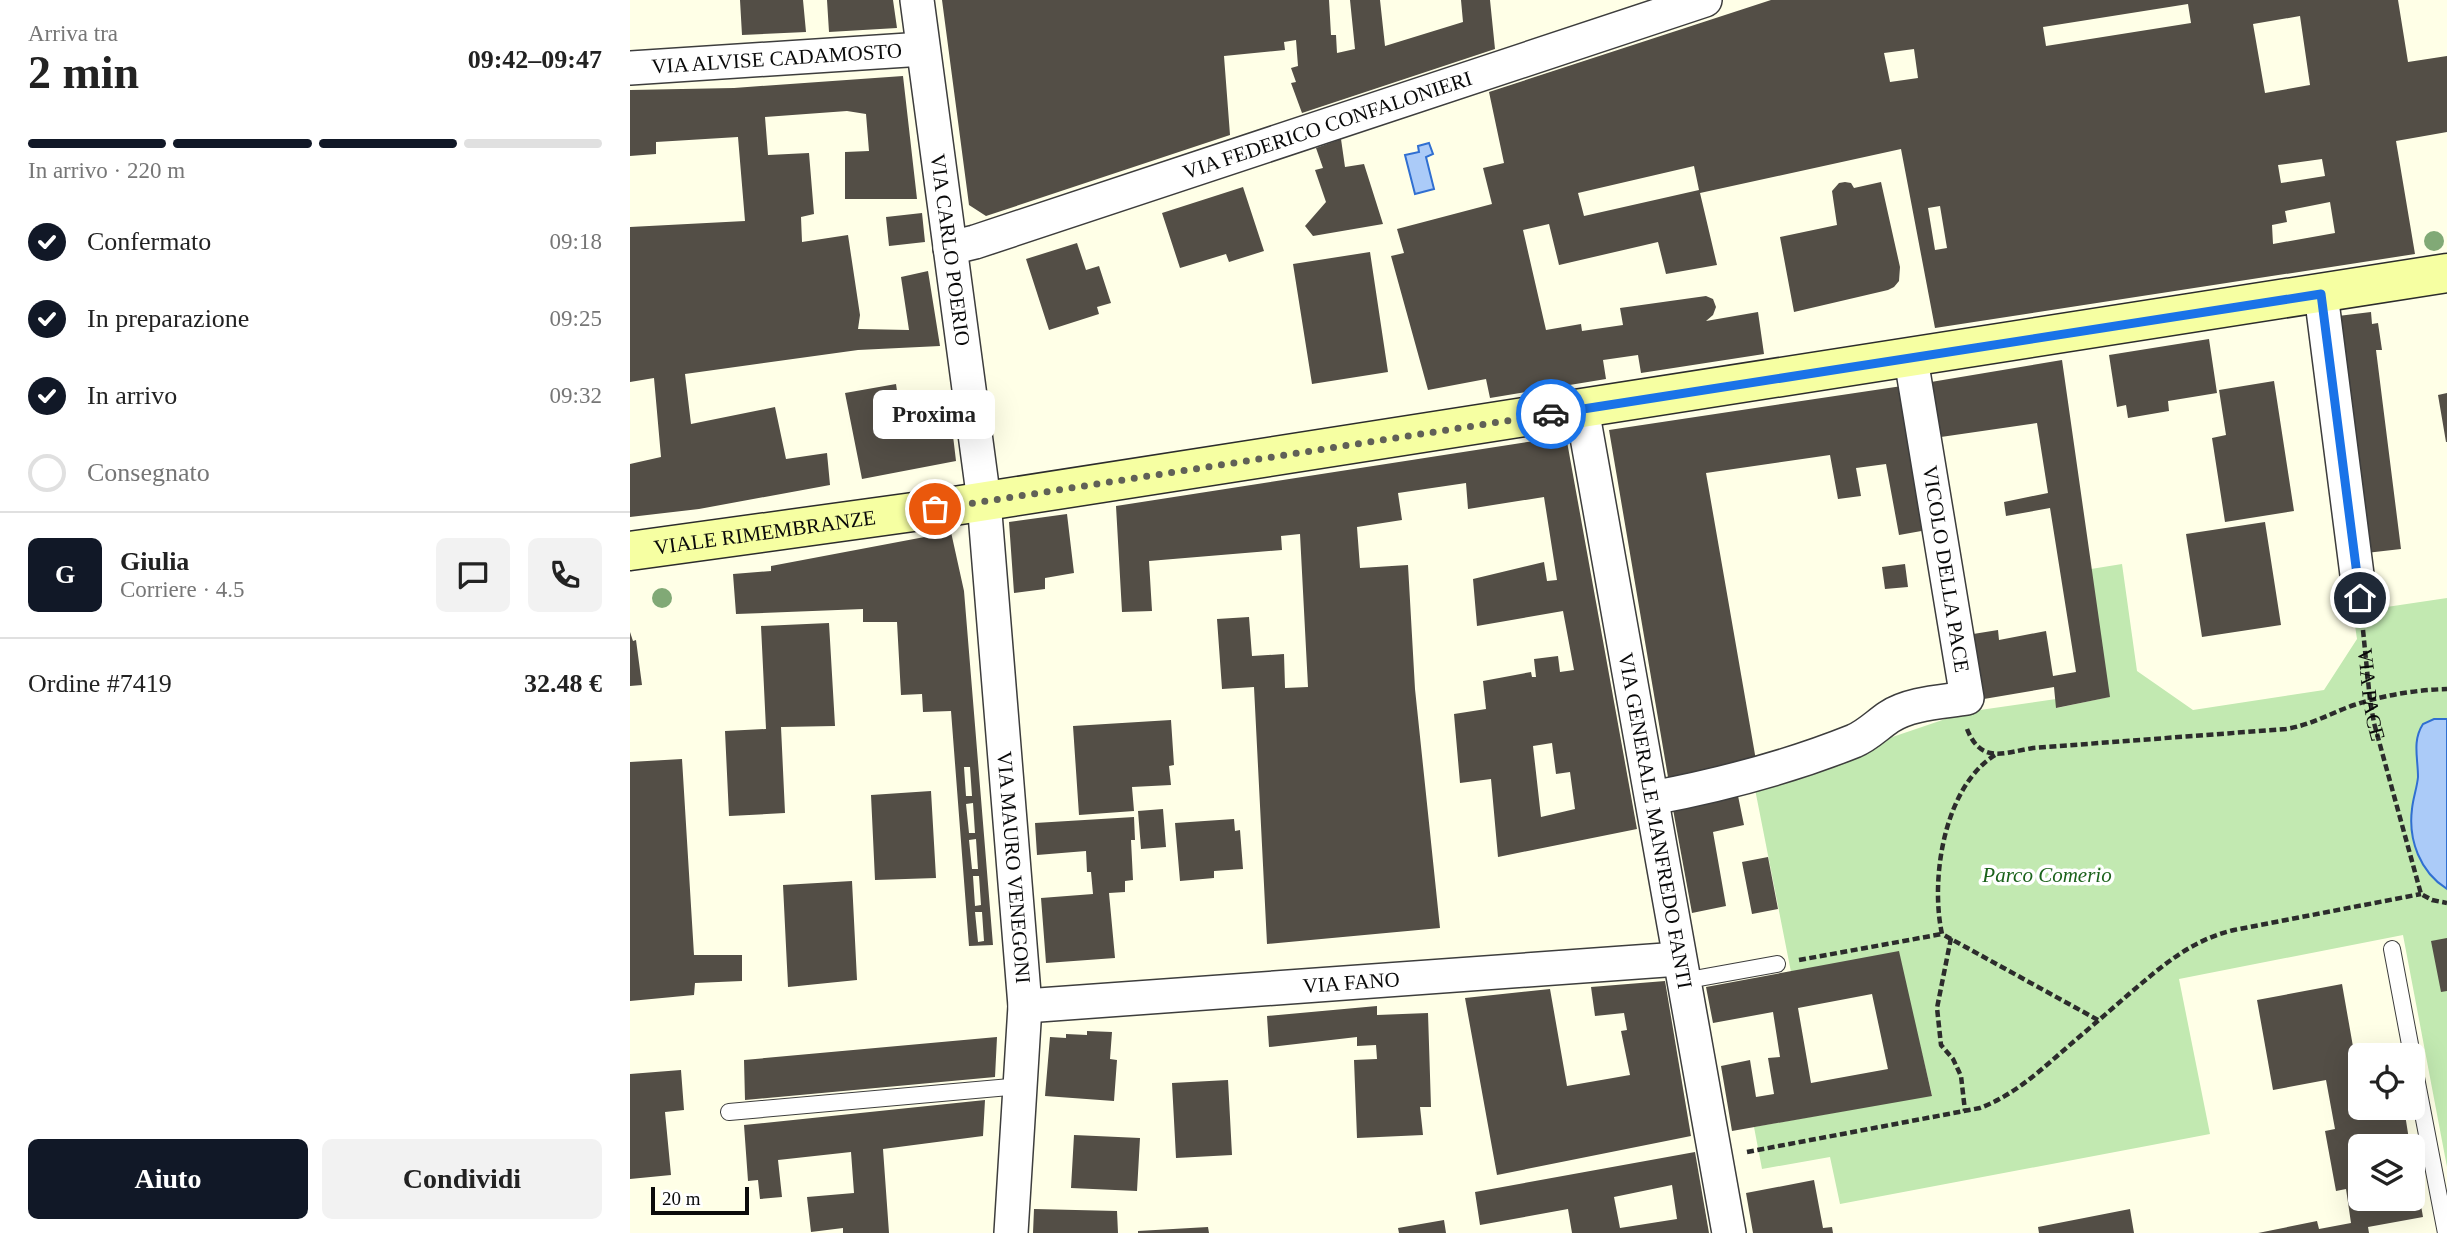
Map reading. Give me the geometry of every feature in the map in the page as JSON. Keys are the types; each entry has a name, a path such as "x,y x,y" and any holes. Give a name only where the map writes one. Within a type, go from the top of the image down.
{"street":[{"name":"VIA CARLO POERIO","path":"917,0 984,501"},
{"name":"VIA FEDERICO CONFALONIERI","path":"950,248 975,242 1705,0"},
{"name":"VIA ALVISE CADAMOSTO","path":"630,68 923,49"},
{"name":"VIALE RIMEMBRANZE","path":"630,551 984,501 1911,359 2447,273"},
{"path":"2321,294 2360,598"},
{"name":"VICOLO DELLA PACE","path":"1652,798 1751,776 1854,741 1873,731 1890,716 1906,709 1967,698 1911,359"},
{"name":"VIA GENERALE MANFREDO FANTI","path":"1582,409 1729,1233"},
{"name":"VIA MAURO VENEGONI","path":"984,501 1025,1006 1011,1233"},
{"name":"VIA FANO","path":"1025,1006 1681,970"}],"lane":[{"path":"2392,949 2410,1043"},
{"path":"1681,970 1777,964"},
{"path":"729,1112 1021,1086"},
{"path":"2424,1120 2446,1233"}],"path":[{"name":"VIA PACE","path":"2360,598 2370,700 2382,754 2421,894"},
{"path":"1942,934 1938,916 1938,887 1948,826 1970,779 1982,764 1996,755 2033,748 2286,729 2319,721 2370,700 2414,691 2447,689"},
{"path":"1967,698 1967,728 1970,736 1983,751 1996,755"},
{"path":"1745,1152 1980,1108 2009,1095 2180,952 2206,939 2234,930 2421,894 2447,904"},
{"path":"1777,964 1942,934 2098,1020"},
{"path":"1951,938 1937,1009 1941,1045 1953,1059 1961,1076 1965,1111"}],"green space":[{"name":"Parco Comerio","path":"2122,564 2137,671 2193,710 2324,690 2357,639 2353,612 2447,598 2447,1167 2403,935 2179,979 2210,1134 1840,1204 1830,1157 1762,1169 1754,1127 1932,1095 1910,1004 1791,972 1754,784 1966,712 2056,699 2057,708 2109,697 2091,569"}],"water":[{"path":"1429,143 1433,154 1426,157 1434,189 1415,194 1405,155 1419,152 1418,146"},
{"path":"2434,719 2447,719 2447,889 2423,864 2414,843 2411,821 2418,777 2418,737 2423,724"}],"building":[{"path":"740,0 803,0 806,32 742,35"},
{"path":"827,0 893,0 897,28 829,32"},
{"path":"942,0 1329,0 1331,35 1336,35 1337,53 1355,49 1350,0 1380,0 1385,46 1463,22 1461,0 1490,0 1495,49 1302,113 1291,83 1296,82 1291,68 1298,66 1296,40 1284,42 1285,50 1224,56 1230,135 986,216 969,205"},
{"path":"1771,0 2398,0 2408,62 2447,56 2447,132 2396,141 2415,254 1935,328 1901,149 1700,193 1717,265 1666,274 1658,242 1559,265 1549,224 1523,230 1546,330 1581,324 1582,331 1623,325 1620,308 1706,296 1713,299 1716,307 1713,315 1706,321 1758,312 1764,354 1641,373 1638,355 1603,360 1606,379 1490,398 1486,379 1428,390 1391,256 1404,253 1397,229 1492,204 1483,168 1504,163 1489,92","holes":["2188,4 2191,23 2046,46 2043,27","2300,16 2310,85 2265,93 2253,24","1914,49 1918,78 1890,82 1884,53","2322,159 2325,176 2281,183 2278,165","1694,166 1699,190 1584,216 1578,193","2330,202 2335,233 2273,244 2272,225 2287,222 2285,211","1940,206 1947,248 1935,250 1928,208"]},
{"path":"903,76 917,199 845,199 845,152 869,151 866,114 847,111 765,117 768,155 809,153 814,214 801,217 802,242 848,235 860,315 858,329 909,330 901,277 928,271 940,346 858,350 685,374 691,424 775,407 786,459 827,453 830,485 699,509 630,517 630,464 661,457 654,378 630,382 630,227 745,221 738,137 656,142 656,154 630,156 630,90 734,88"},
{"path":"1341,139 1345,167 1364,164 1383,224 1313,236 1305,226 1326,202 1315,170 1323,168 1316,148"},
{"path":"1881,182 1900,267 1899,281 1888,290 1794,312 1780,237 1837,225 1832,191 1839,183 1851,183 1854,188"},
{"path":"1243,187 1264,251 1229,262 1226,254 1180,268 1162,213"},
{"path":"922,213 925,242 889,246 886,217"},
{"path":"1077,243 1086,270 1099,266 1111,303 1097,307 1099,314 1049,330 1026,259"},
{"path":"1370,252 1388,372 1312,384 1293,264"},
{"path":"2371,312 2372,324 2378,323 2382,350 2376,350 2401,549 2366,553 2338,316"},
{"path":"2209,339 2217,393 2168,401 2169,411 2128,418 2126,405 2117,407 2109,355"},
{"path":"2062,360 2110,697 2056,708 2054,687 1978,700 1967,635 1998,630 1999,640 2046,631 2053,676 2076,672 2050,508 2006,516 2004,502 2048,493 2037,423 1934,438 1925,383"},
{"path":"2274,381 2294,511 2225,522 2212,438 2226,435 2219,390"},
{"path":"896,384 900,411 949,402 956,461 862,479 845,393"},
{"path":"1902,386 1927,530 1899,535 1886,464 1856,468 1861,496 1838,499 1830,455 1706,473 1757,766 1669,783 1609,430"},
{"path":"2447,393 2447,442 2446,442 2438,395"},
{"path":"1566,436 1637,829 1498,857 1491,779 1460,783 1454,714 1486,709 1483,681 1531,672 1532,677 1536,677 1534,659 1558,656 1560,672 1574,670 1563,611 1477,626 1473,579 1544,562 1547,581 1557,580 1544,497 1468,509 1466,483 1398,493 1402,520 1357,527 1360,568 1408,565 1415,689 1440,928 1267,944 1254,687 1222,689 1217,619 1249,617 1252,656 1284,654 1285,688 1308,687 1300,534 1281,536 1282,550 1149,561 1152,611 1122,612 1116,506","holes":["1552,743 1556,774 1570,772 1575,809 1541,817 1533,746"]},
{"path":"1067,514 1074,573 1045,578 1045,589 1014,593 1009,522"},
{"path":"2265,522 2281,625 2202,637 2186,534"},
{"path":"951,532 964,591 993,945 969,946 951,711 923,712 922,694 901,695 897,622 863,622 863,609 736,614 733,574 771,571 771,566","holes":["964,767 970,767 972,796 966,796","973,803 975,833 969,833 966,804","976,839 978,869 972,869 969,840","973,876 979,876 981,905 975,906","975,912 982,912 984,941 978,942"]},
{"path":"1905,564 1908,587 1885,589 1882,567"},
{"path":"829,623 835,726 781,727 785,813 729,816 725,731 766,729 761,626"},
{"path":"630,632 633,641 636,640 642,685 630,686"},
{"path":"1171,720 1174,765 1169,766 1171,785 1132,787 1134,811 1079,815 1073,726"},
{"path":"682,759 694,955 742,955 742,981 695,983 694,995 630,1001 630,762"},
{"path":"931,791 936,878 875,880 871,795"},
{"path":"1737,791 1744,825 1713,832 1726,906 1692,913 1672,804"},
{"path":"1163,809 1166,847 1141,849 1138,811"},
{"path":"1134,817 1135,840 1131,840 1133,880 1125,881 1125,892 1109,893 1115,958 1046,963 1041,898 1093,894 1091,872 1087,872 1086,851 1037,855 1035,823"},
{"path":"1234,819 1235,831 1240,830 1243,869 1214,871 1214,878 1180,881 1175,823"},
{"path":"1768,857 1778,909 1752,914 1742,862"},
{"path":"852,881 857,980 788,987 783,885"},
{"path":"2447,938 2447,991 2441,992 2431,941"},
{"path":"1899,951 1932,1096 1732,1131 1721,1066 1750,1060 1756,1097 1774,1094 1768,1058 1780,1057 1773,1012 1713,1023 1706,987","holes":["1872,994 1888,1069 1811,1083 1798,1008"]},
{"path":"1665,981 1691,1136 1497,1175 1465,998 1550,989 1567,1086 1630,1075 1621,1031 1627,1030 1624,1013 1595,1016 1591,987"},
{"path":"2342,984 2352,1043 2348,1043 2348,1120 2406,1120 2408,1134 2348,1134 2348,1203 2346,1189 2336,1191 2325,1131 2335,1129 2326,1080 2273,1090 2257,1000"},
{"path":"1377,1006 1377,1015 1428,1013 1431,1107 1420,1107 1423,1135 1357,1138 1354,1060 1377,1059 1376,1045 1357,1046 1357,1037 1269,1047 1267,1016"},
{"path":"1087,1031 1112,1032 1110,1059 1117,1060 1114,1101 1045,1096 1050,1037 1066,1038 1066,1034 1087,1035"},
{"path":"997,1037 995,1077 745,1100 744,1060"},
{"path":"681,1070 684,1110 665,1112 671,1175 630,1179 630,1074"},
{"path":"1228,1080 1232,1155 1176,1158 1172,1083"},
{"path":"985,1100 983,1136 883,1149 889,1233 843,1233 843,1228 811,1232 807,1197 854,1193 851,1152 778,1160 782,1197 760,1199 758,1180 748,1181 744,1125"},
{"path":"1074,1135 1140,1138 1137,1191 1071,1188"},
{"path":"1695,1152 1709,1233 1572,1233 1568,1209 1480,1225 1475,1192","holes":["1672,1185 1677,1219 1620,1228 1614,1197"]},
{"path":"1814,1180 1823,1228 1832,1227 1833,1233 1753,1233 1746,1193"},
{"path":"1034,1209 1117,1211 1118,1233 1033,1233"},
{"path":"2130,1209 2134,1233 2039,1233 2038,1227"},
{"path":"2349,1211 2422,1211 2423,1217 2368,1227 2369,1233 2258,1233 2317,1221 2319,1229 2351,1223"},
{"path":"1444,1220 1446,1233 1399,1233 1398,1228"},
{"path":"1208,1227 1209,1233 1138,1233 1138,1231"}],"way so far":[{"path":"935,509 1551,414"}],"place":[{"name":"Proxima","path":"935,509"}],"route":[{"path":"1551,414 2321,294 2360,598"}]}
